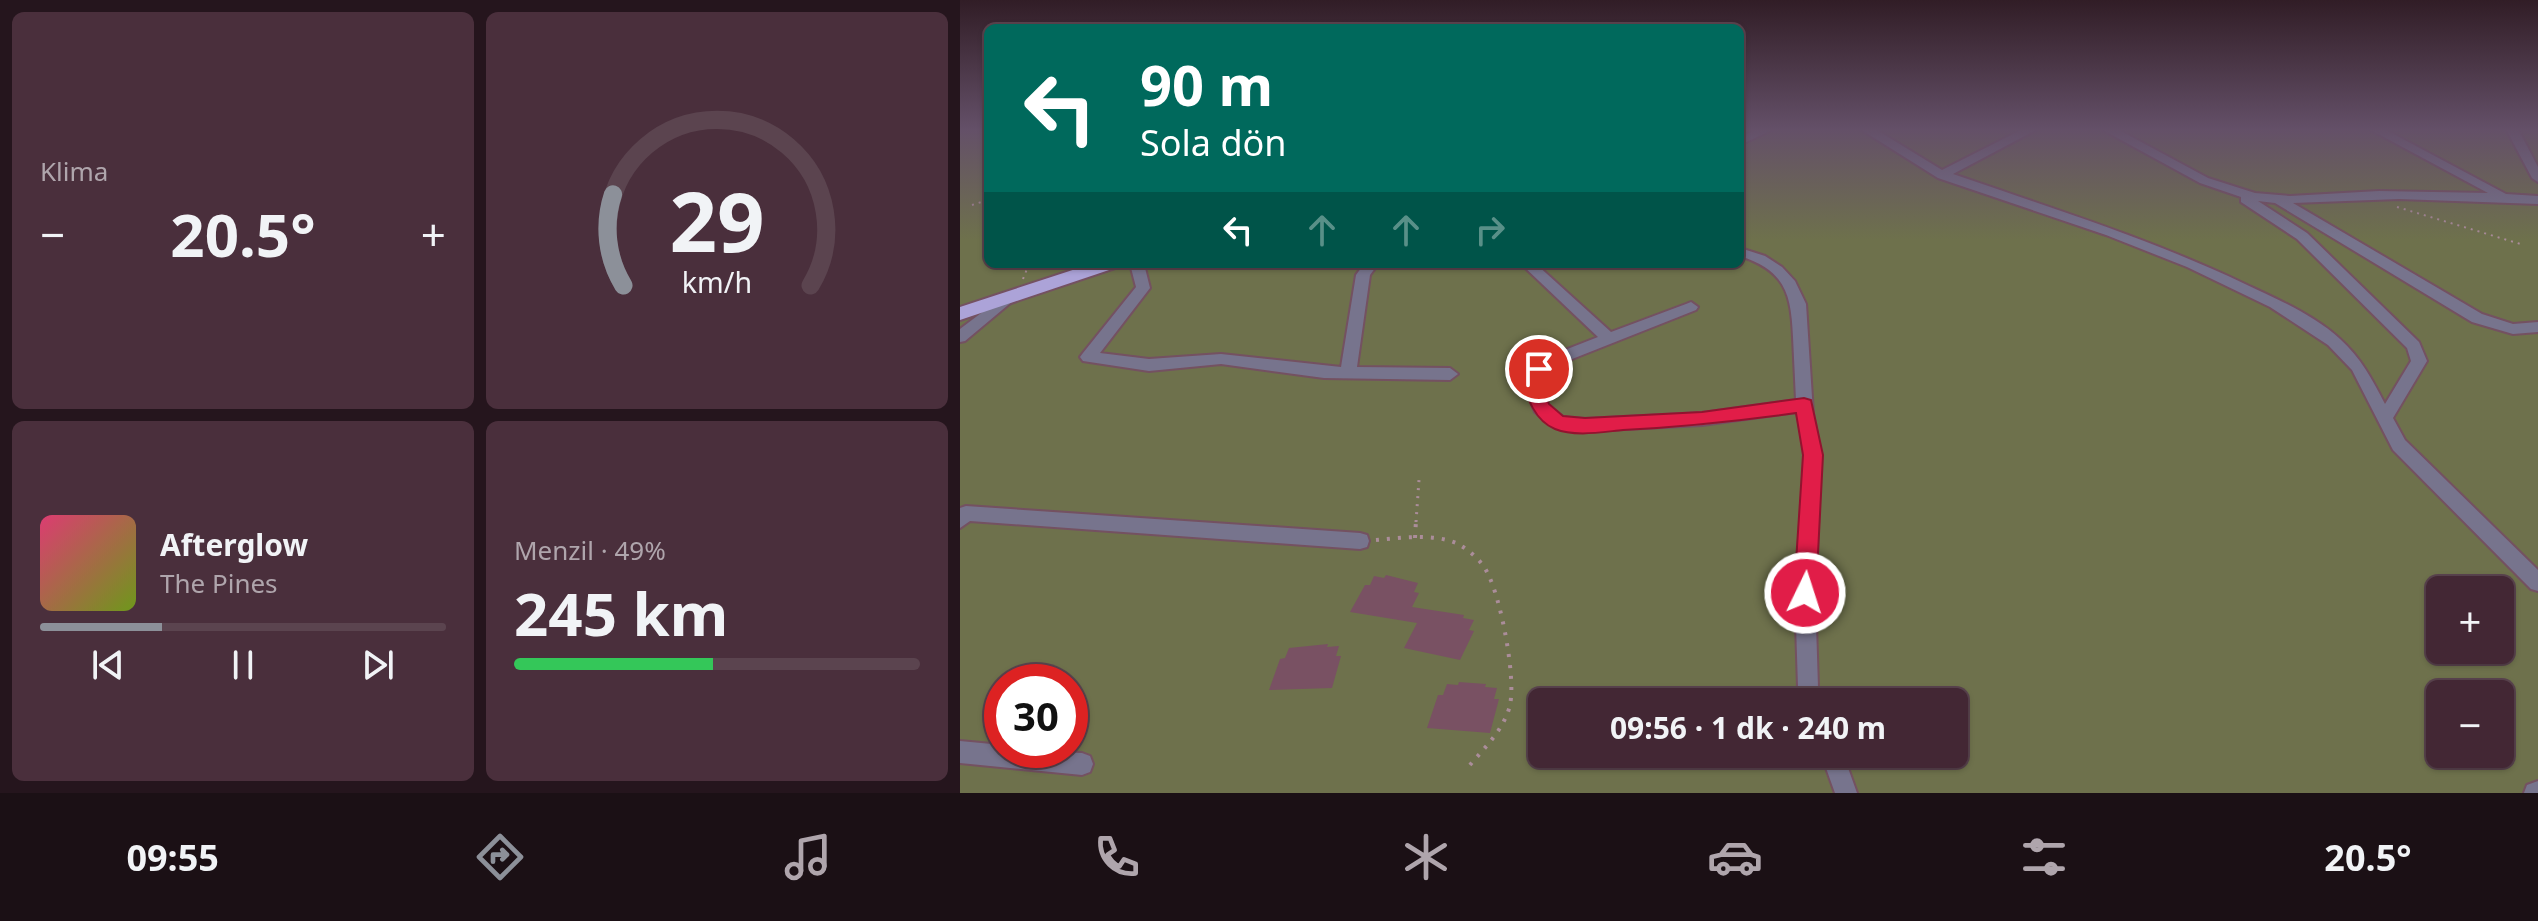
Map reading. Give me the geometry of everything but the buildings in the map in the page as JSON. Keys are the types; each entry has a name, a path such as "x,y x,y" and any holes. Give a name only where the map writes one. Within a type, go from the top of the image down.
{"main road":[{"path":"960,302 1026,272 1050,268"},
{"path":"960,314 1097,268"}],"street":[{"path":"1927,166 1942,175 2125,237 2192,264 2275,304 2333,341 2358,367 2399,445 2538,583"},
{"path":"1942,175 1960,166"},
{"path":"2178,166 2199,179 2239,194 2280,201 2375,195 2538,200"},
{"path":"2445,166 2505,198"},
{"path":"2239,194 2302,236 2414,346 2419,361 2385,418"},
{"path":"2280,201 2477,318 2513,329 2538,327"},
{"path":"1744,254 1769,263 1795,290 1799,304 1804,405 1813,455 1805,593 1808,688"},
{"path":"1138,268 1143,288 1088,357 1149,365 1221,359 1348,372 1450,374"},
{"path":"1348,372 1363,275 1368,268"},
{"path":"1532,268 1610,340"},
{"path":"960,337 1009,297"},
{"path":"1691,307 1552,361 1531,379 1541,408 1559,423 1585,425 1702,419 1804,405"},
{"path":"962,515 1360,541"},
{"path":"960,752 984,754"},
{"path":"1837,768 1846,793"}],"path":[{"path":"972,205 984,201"},
{"path":"2397,207 2524,245"},
{"path":"1415,538 1419,480"},
{"path":"1360,541 1439,536 1480,561 1488,573 1513,681 1512,700 1505,721 1465,771"}],"green space":[{"path":"960,166 984,166 984,268 1744,268 1744,166 2538,166 2538,793 960,793"}],"route":[{"path":"1539,369 1531,379 1534,390 1541,408 1559,423 1585,425 1702,419 1804,405 1813,455 1805,593"}]}
